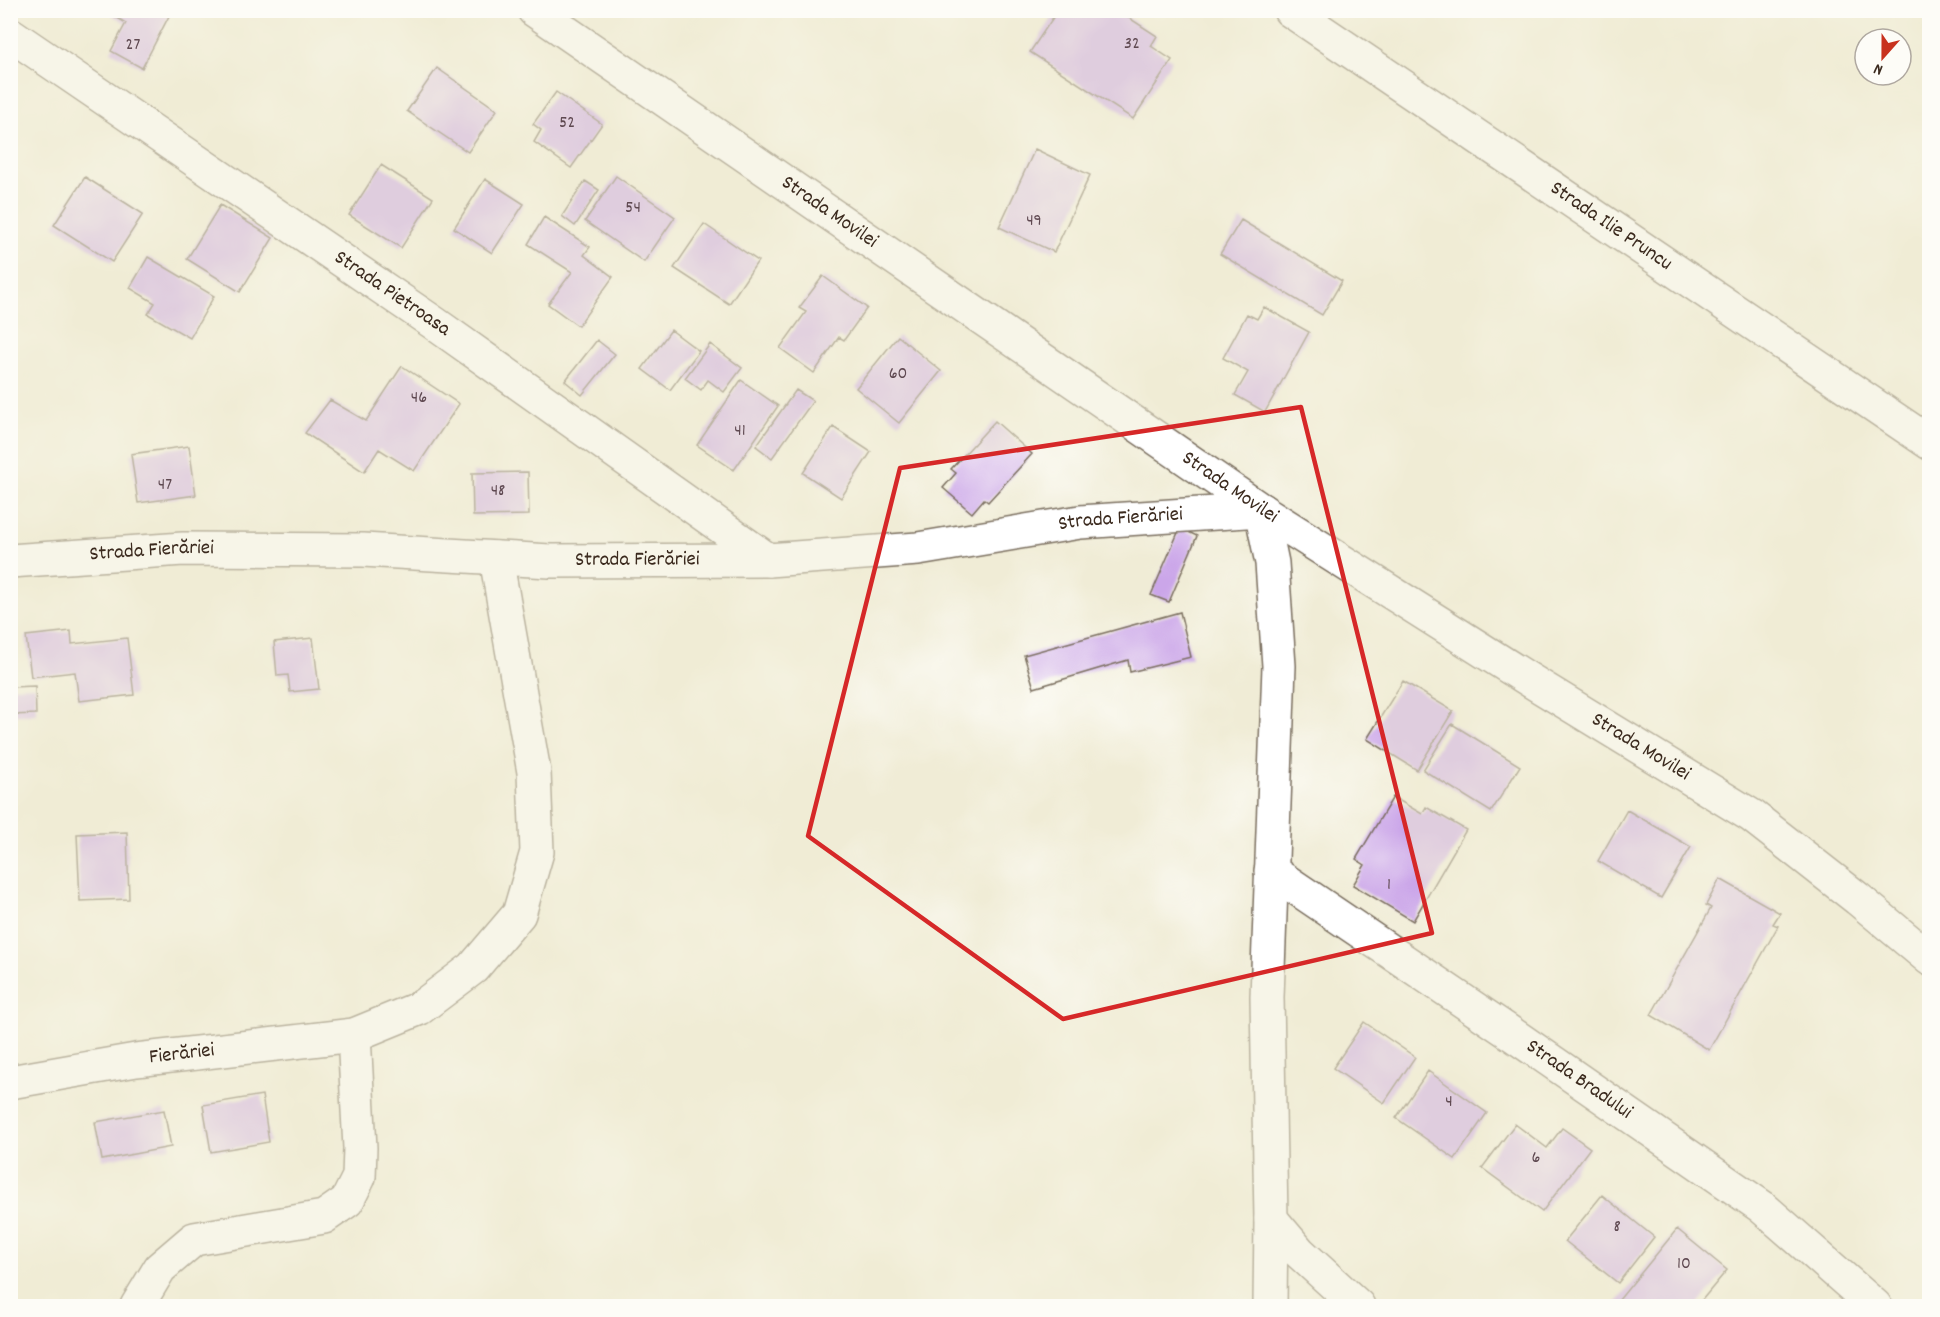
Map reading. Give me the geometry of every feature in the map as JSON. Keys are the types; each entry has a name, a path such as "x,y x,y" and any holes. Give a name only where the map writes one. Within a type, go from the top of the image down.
{"street":[{"name":"Strada Movilei","path":"534,10 1262,510 1518,673 1752,816 1858,898 1929,959"},
{"name":"Strada Ilie Pruncu","path":"1290,10 1929,443"},
{"name":"Strada Pietroasa","path":"10,34 434,323 768,560"},
{"name":"Strada Fierăriei","path":"10,561 183,549 363,550 550,561 768,560 918,549 1080,522 1262,510"},
{"path":"1262,510 1272,563 1279,666 1267,997 1271,1219 1270,1306"},
{"name":"Fierăriei","path":"10,1082 136,1060 354,1035 420,1008 473,968 519,914 537,852 534,772 496,558"},
{"name":"Strada Bradului","path":"1271,871 1762,1207 1875,1306"},
{"path":"137,1306 160,1268 194,1239 324,1217 347,1201 359,1177 360,1148 354,1035"},
{"path":"1271,1219 1299,1252 1358,1306"}],"highlighted area":[{"path":"1301,407 1432,933 1063,1019 808,836 900,468"}],"building":[{"path":"114,10 163,10 170,14 142,68 111,51 126,23 112,15"},
{"path":"1058,10 1105,10 1109,13 1111,10 1117,10 1157,36 1151,46 1172,60 1133,119 1030,52"},
{"path":"437,68 497,110 468,152 407,111"},
{"path":"556,92 602,124 571,168 534,142 541,130 533,124"},
{"path":"1035,149 1090,175 1054,252 999,227"},
{"path":"381,165 433,198 401,248 349,215"},
{"path":"616,176 675,217 644,262 585,221"},
{"path":"85,177 143,214 112,262 54,225"},
{"path":"485,179 524,204 492,253 454,228"},
{"path":"585,181 599,190 575,226 562,216"},
{"path":"220,205 273,238 240,292 187,259"},
{"path":"544,217 590,247 584,255 613,277 578,326 548,304 572,272 528,244"},
{"path":"1241,220 1342,281 1322,315 1220,254"},
{"path":"704,224 758,261 729,304 674,268"},
{"path":"148,257 214,296 190,338 148,314 155,303 130,288"},
{"path":"823,276 867,308 844,340 839,337 814,373 780,348 806,312 799,308"},
{"path":"1264,307 1309,332 1265,412 1235,395 1248,372 1223,358 1247,314 1257,319"},
{"path":"671,330 699,351 670,390 642,369"},
{"path":"898,336 941,371 899,423 856,388"},
{"path":"597,340 615,354 582,395 565,381"},
{"path":"710,344 742,368 724,392 708,380 701,390 685,378"},
{"path":"402,366 459,404 414,471 379,449 364,472 305,433 330,400 366,421"},
{"path":"741,380 778,406 734,470 697,445"},
{"path":"796,390 813,401 772,458 756,446"},
{"path":"995,421 1032,454 988,502 984,499 972,513 943,488 956,473 951,469"},
{"path":"833,427 871,452 841,498 803,473"},
{"path":"189,446 196,495 138,503 131,454"},
{"path":"528,472 529,515 473,516 472,473"},
{"path":"1180,528 1197,536 1169,602 1151,595"},
{"path":"1180,612 1191,657 1130,672 1128,660 1034,688 1024,655"},
{"path":"71,631 72,644 127,638 134,695 79,701 75,672 31,677 26,636"},
{"path":"313,638 319,689 290,692 288,675 277,676 274,642"},
{"path":"1403,681 1453,711 1417,770 1367,739"},
{"path":"35,686 36,714 10,715 10,687"},
{"path":"1452,724 1520,766 1491,812 1423,770"},
{"path":"1393,797 1422,814 1426,807 1466,830 1413,921 1353,885 1365,865 1356,859"},
{"path":"1627,810 1691,847 1661,898 1598,861"},
{"path":"127,832 129,899 80,901 77,834"},
{"path":"1720,879 1780,913 1773,924 1778,926 1709,1050 1651,1015 1711,908 1706,905"},
{"path":"1364,1022 1415,1057 1384,1103 1333,1068"},
{"path":"1428,1071 1487,1113 1455,1159 1396,1118"},
{"path":"262,1095 269,1142 211,1152 203,1105"},
{"path":"164,1110 171,1147 102,1160 95,1122"},
{"path":"1515,1124 1547,1148 1562,1128 1590,1148 1542,1212 1482,1168"},
{"path":"1602,1195 1654,1237 1618,1283 1565,1241"},
{"path":"1677,1229 1727,1270 1697,1306 1614,1306"}]}
